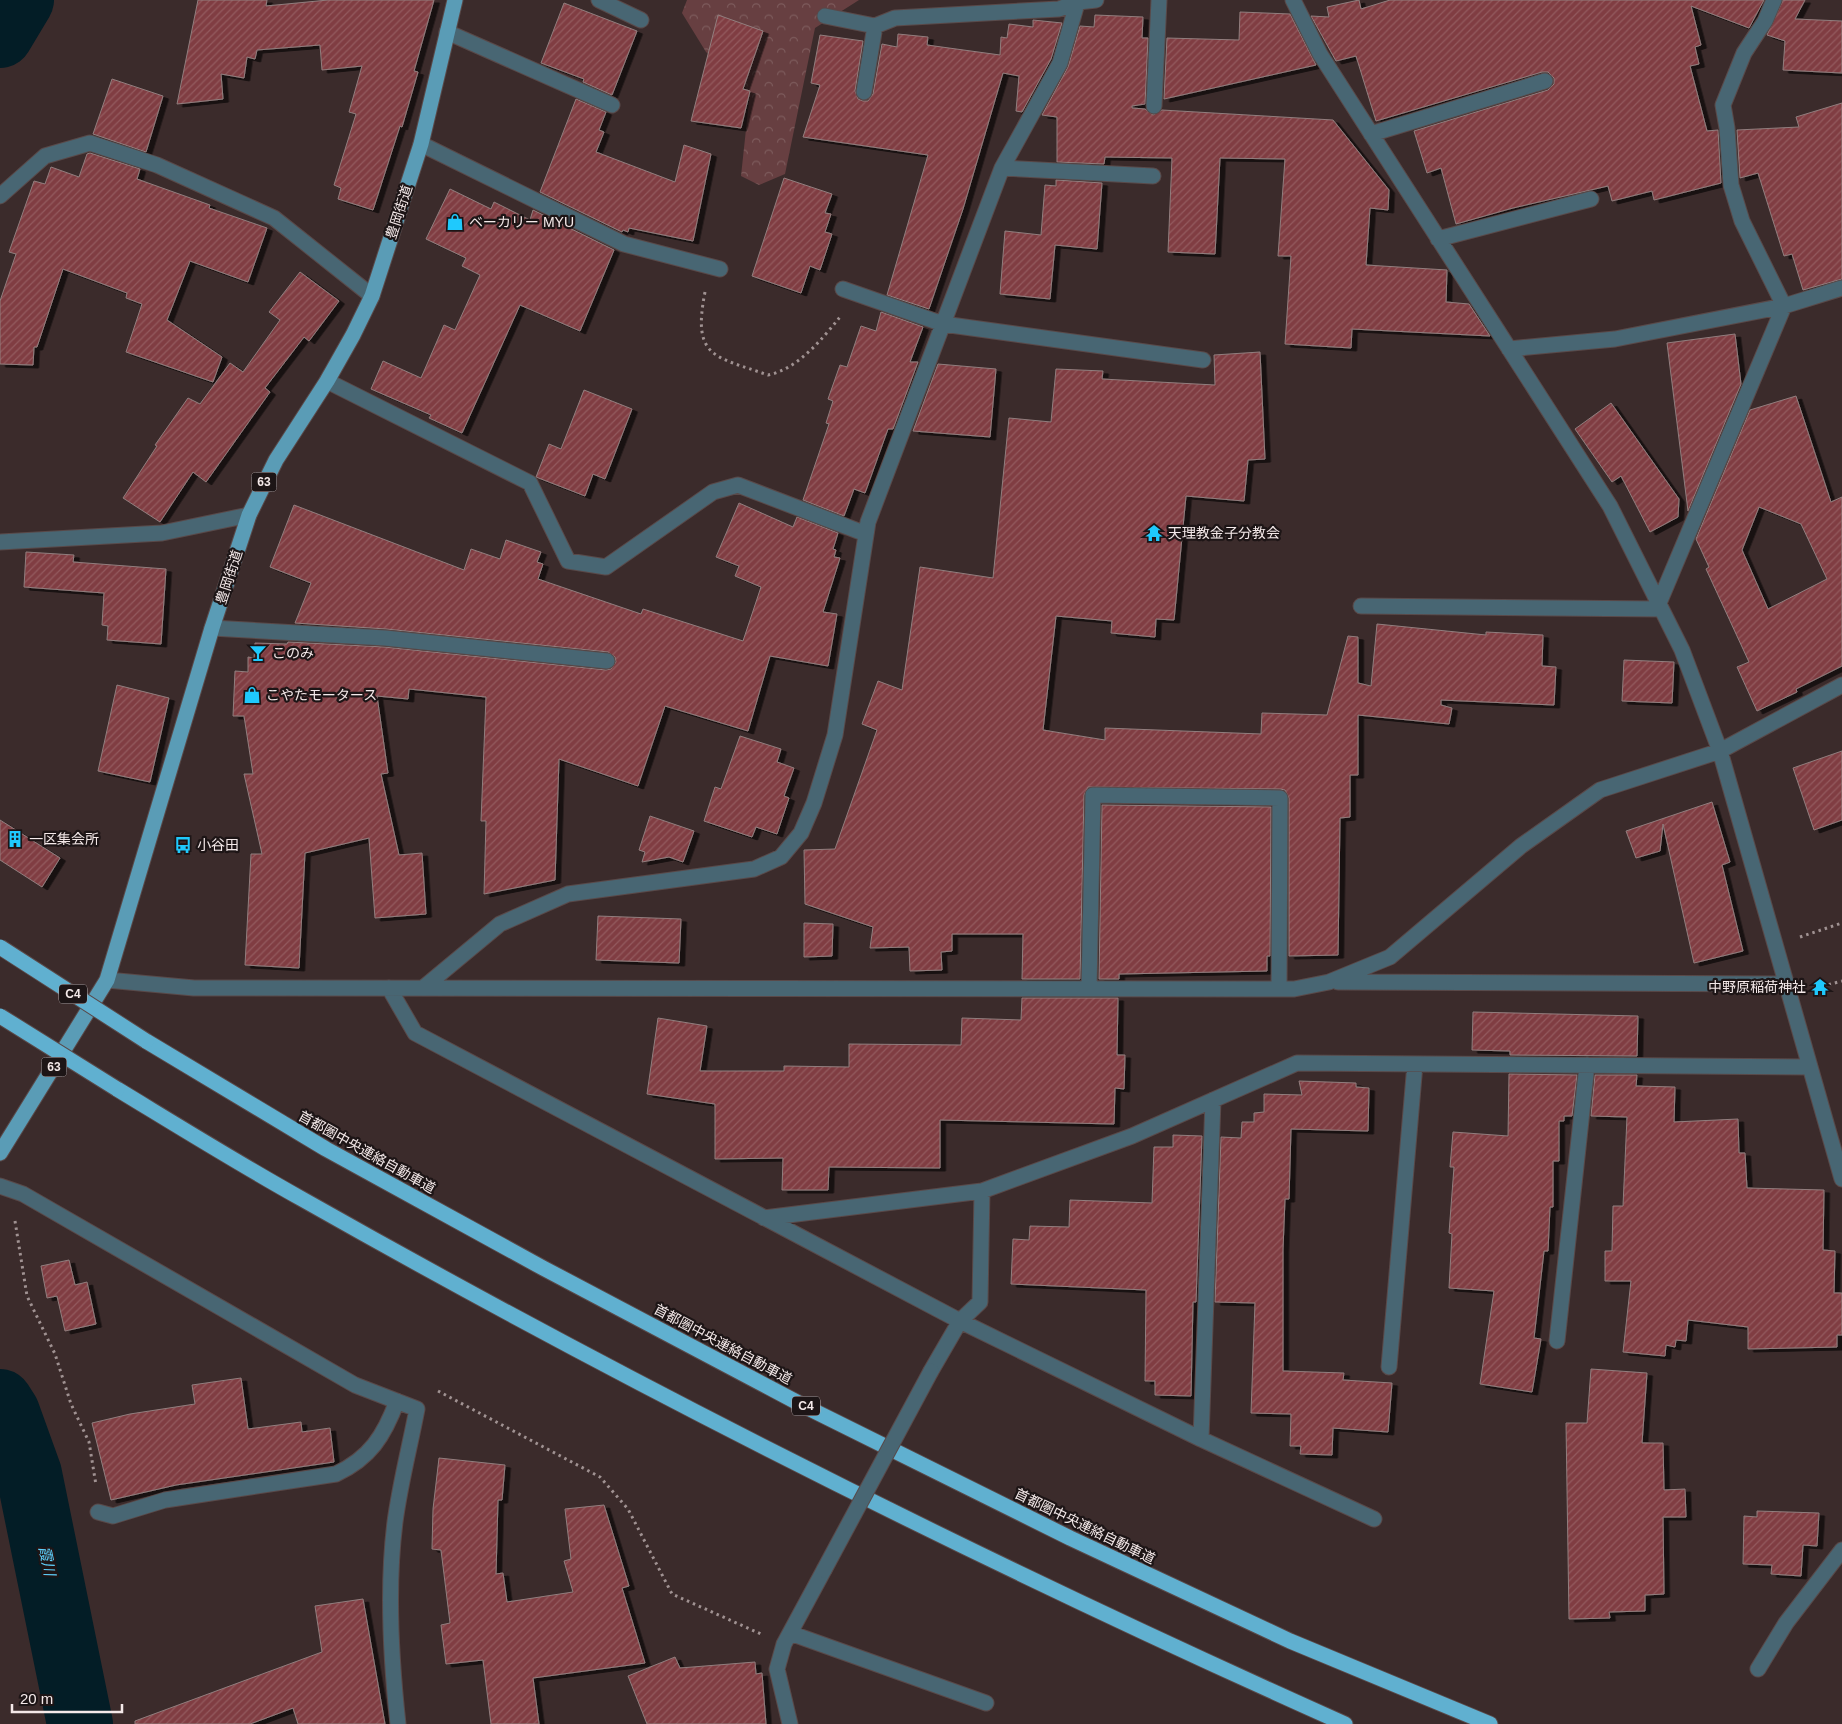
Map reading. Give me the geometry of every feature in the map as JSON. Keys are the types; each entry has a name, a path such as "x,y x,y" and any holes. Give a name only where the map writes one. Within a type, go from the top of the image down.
{"highway":[{"name":"首都圏中央連絡自動車道","path":"0,947 146,1041 326,1149 543,1268 806,1406 1070,1538 1290,1641 1490,1724"},
{"path":"0,1016 116,1089 300,1198 780,1457 1046,1587 1345,1724"}],"main road":[{"name":"豊岡街道","path":"0,1154 108,980 212,628 249,515 276,460 354,335 372,296 421,144 455,0"}],"street":[{"path":"599,0 641,20"},
{"path":"825,16 875,26 895,18 1059,8 1078,1 1096,0"},
{"path":"1154,106 1159,0"},
{"path":"1293,0 1320,54 1610,506 1682,650 1720,752 1842,1179"},
{"path":"1660,606 1784,306 1742,222 1734,194 1723,105 1744,53 1765,21 1774,0"},
{"path":"423,988 500,924 568,894 754,869 781,857 801,833 814,803 835,735 868,522 1002,168 1060,63 1078,1"},
{"path":"864,92 875,26"},
{"path":"447,32 612,105"},
{"path":"1371,134 1545,81"},
{"path":"0,196 45,156 90,143 156,165 274,218 372,296"},
{"path":"421,144 624,244 715,268"},
{"path":"1002,168 1153,176"},
{"path":"1438,239 1591,200"},
{"path":"1509,349 1616,339 1784,306 1842,288"},
{"path":"850,291 943,324 1204,360"},
{"path":"327,381 530,483 568,561 606,567 713,492 738,485 866,534"},
{"path":"0,542 162,532 249,515"},
{"path":"1361,606 1660,606"},
{"path":"212,628 385,638 607,661"},
{"path":"108,980 194,988 1294,989 1329,982 1390,958 1521,846 1600,790 1720,752 1842,685"},
{"path":"1089,989 1093,795 1280,798 1279,989"},
{"path":"1329,982 1786,984"},
{"path":"390,988 415,1034 960,1321 1201,1439 1374,1519"},
{"path":"764,1218 982,1191 1132,1136 1298,1063 1810,1067"},
{"path":"1389,1367 1415,1064"},
{"path":"1557,1341 1587,1065"},
{"path":"1201,1439 1213,1100"},
{"path":"0,1186 23,1194 355,1385 417,1409 395,1522 391,1610 393,1679 398,1724"},
{"path":"790,1724 777,1669 787,1639 931,1371 960,1321 980,1302 982,1191"},
{"path":"98,1512 113,1516 164,1500 336,1474 352,1466 369,1452 387,1428 398,1402"},
{"path":"1758,1669 1786,1623 1842,1550"},
{"path":"787,1639 986,1703"}],"path":[{"path":"715,268 701,318 702,335 708,349 716,357 768,374 795,363 819,342 850,291"},
{"path":"1775,945 1842,923"},
{"path":"23,1194 14,1216 27,1296 55,1354 71,1404 88,1442 98,1512"},
{"path":"429,1388 600,1477 628,1509 672,1594 787,1639"}],"green space":[{"path":"687,0 859,0 815,28 785,174 759,185 741,176 750,92 706,52 682,13"}],"building":[{"path":"198,0 267,0 266,6 328,0 434,0 414,71 418,72 402,127 400,126 373,210 338,199 341,188 334,185 356,114 349,112 362,66 322,70 320,45 257,50 255,59 247,57 244,78 221,74 223,99 177,104"},
{"path":"1359,0 1361,9 1390,0 1764,0 1749,28 1691,6 1701,45 1695,47 1699,64 1690,66 1707,131 1718,130 1721,183 1654,200 1652,191 1612,201 1608,186 1513,208 1456,224 1441,168 1427,173 1414,131 1548,90 1554,84 1554,78 1548,72 1542,72 1376,121 1356,56 1336,61 1311,16 1329,17 1327,7"},
{"path":"1783,0 1805,0 1795,19 1842,21 1842,73 1783,70 1785,41 1767,35"},
{"path":"564,3 637,31 612,95 583,82 584,79 541,63"},
{"path":"1240,12 1290,14 1316,65 1164,99 1167,38 1239,40"},
{"path":"718,15 763,31 743,89 750,91 741,128 691,121"},
{"path":"1095,15 1143,17 1142,38 1148,38 1145,104 1132,106 1132,108 1145,109 1153,115 1162,110 1333,120 1389,190 1388,210 1370,208 1366,265 1447,270 1446,302 1469,304 1490,336 1352,329 1351,348 1285,344 1291,256 1278,256 1285,159 1220,158 1215,254 1168,252 1172,158 1105,157 1104,164 1057,162 1057,117 1042,115 1068,67 1080,26 1094,27"},
{"path":"1033,20 1062,23 1051,59 1022,112 1016,111 1019,76 1003,73 963,209 929,309 887,295 928,155 803,137 820,85 811,83 820,35 863,41 855,91 858,99 868,101 873,94 882,44 897,47 898,34 928,37 927,45 1000,55 1001,37 1007,38 1009,24 1033,27"},
{"path":"112,79 163,96 146,152 93,134"},
{"path":"576,99 606,112 599,130 604,132 596,152 675,182 684,145 711,154 693,241 629,228 628,232 623,230 622,232 540,192"},
{"path":"1842,103 1842,279 1803,290 1792,254 1784,256 1758,173 1740,178 1737,130 1799,127 1796,117"},
{"path":"90,153 140,169 137,179 210,205 209,208 267,228 248,282 190,261 167,320 222,357 213,382 126,352 142,304 126,298 127,293 63,269 37,347 34,347 33,365 0,364 0,301 16,254 9,252 34,181 45,184 51,167 79,177 87,154"},
{"path":"784,178 832,194 825,213 831,214 825,232 832,234 820,270 810,266 801,293 752,276"},
{"path":"1056,180 1102,183 1097,249 1055,245 1050,299 1000,294 1005,231 1041,235 1045,185 1056,186"},
{"path":"450,189 491,209 494,202 530,220 533,210 614,250 580,331 520,305 462,433 429,418 431,415 371,389 383,361 421,378 444,325 455,330 480,275 462,266 466,258 426,239"},
{"path":"300,272 339,301 309,341 304,337 265,388 270,392 206,482 193,472 160,522 123,498 157,446 155,445 188,398 200,404 230,363 243,372 280,320 269,312"},
{"path":"881,312 923,327 910,362 918,362 893,429 888,429 865,493 854,489 844,516 803,500 829,424 826,423 833,401 828,399 840,365 847,367 861,326 876,331"},
{"path":"1735,334 1741,384 1688,511 1667,343"},
{"path":"1260,352 1265,459 1248,460 1244,501 1186,496 1174,620 1156,619 1155,637 1111,633 1112,621 1056,616 1043,730 1105,740 1105,728 1261,734 1262,713 1327,715 1348,636 1358,637 1358,683 1371,686 1377,624 1486,635 1486,632 1543,635 1542,666 1556,667 1554,705 1441,700 1441,705 1452,708 1449,724 1358,715 1358,775 1350,775 1350,817 1340,818 1338,955 1289,956 1289,798 1285,790 1280,789 1088,787 1084,795 1080,979 1022,979 1023,934 952,934 952,951 941,952 942,970 910,971 909,947 870,948 873,927 805,904 804,850 835,849 877,730 862,724 878,681 902,690 920,567 993,578 1009,418 1051,422 1056,369 1103,371 1102,379 1215,385 1214,355"},
{"path":"938,364 996,369 990,437 913,431"},
{"path":"584,390 632,409 605,479 593,474 585,496 536,477 549,444 561,449"},
{"path":"1796,396 1831,502 1842,497 1842,666 1796,689 1797,692 1757,711 1737,667 1749,662 1706,569 1709,567 1696,539 1750,410","holes":["1759,507 1801,524 1827,579 1768,609 1742,550"]},
{"path":"1611,403 1679,499 1678,517 1650,532 1621,476 1612,482 1575,429"},
{"path":"739,503 793,527 797,517 838,533 833,549 836,550 834,557 840,558 823,612 837,614 828,666 770,656 748,731 665,706 638,786 559,759 555,880 484,894 486,821 481,821 486,697 409,689 408,699 377,696 388,773 381,774 399,855 422,853 426,914 375,918 369,838 305,853 299,968 245,965 251,854 262,854 244,774 253,774 244,716 233,716 235,671 248,672 248,657 254,658 255,643 287,644 288,642 384,647 606,670 611,669 616,662 615,657 608,652 386,629 295,623 311,583 270,567 294,505 464,570 471,549 500,559 506,540 541,552 537,562 543,564 538,579 641,614 643,609 743,641 761,587 735,576 739,566 716,557"},
{"path":"26,552 74,555 73,562 166,569 161,644 107,640 108,626 102,625 104,593 24,587"},
{"path":"1624,660 1674,662 1672,703 1622,701"},
{"path":"117,685 169,698 150,782 98,771"},
{"path":"740,736 781,749 777,762 794,768 784,796 789,798 777,834 756,827 752,837 704,821 715,787 721,789"},
{"path":"1842,751 1842,820 1814,830 1793,768"},
{"path":"1712,802 1730,862 1722,865 1743,951 1694,963 1663,824 1660,851 1636,858 1626,831"},
{"path":"1102,805 1271,807 1270,956 1267,956 1267,971 1119,974 1119,979 1099,979"},
{"path":"650,816 694,831 683,862 669,857 642,862 645,852 639,850"},
{"name":"一区集会所","path":"0,820 60,858 42,887 0,860"},
{"path":"598,916 681,919 679,963 596,960"},
{"path":"804,923 833,924 832,956 804,957"},
{"path":"1022,998 1118,998 1117,1055 1125,1055 1124,1089 1115,1088 1114,1124 940,1120 940,1168 829,1167 828,1190 782,1190 783,1158 715,1159 715,1104 647,1094 658,1018 707,1026 700,1071 784,1071 784,1066 849,1067 849,1044 961,1045 962,1018 1021,1020"},
{"path":"1473,1012 1638,1016 1637,1056 1510,1055 1510,1051 1472,1050"},
{"path":"1509,1074 1577,1075 1572,1116 1564,1116 1564,1121 1559,1121 1559,1161 1553,1161 1553,1207 1550,1207 1548,1251 1544,1251 1534,1338 1541,1339 1532,1392 1480,1384 1494,1291 1449,1288 1452,1234 1449,1233 1454,1167 1450,1167 1453,1132 1508,1136"},
{"path":"1595,1075 1637,1075 1636,1086 1675,1087 1674,1122 1738,1119 1739,1153 1745,1153 1747,1188 1824,1190 1823,1250 1835,1251 1834,1293 1842,1293 1842,1335 1837,1335 1837,1347 1748,1349 1748,1327 1688,1320 1686,1341 1676,1340 1675,1347 1666,1345 1665,1356 1623,1352 1631,1281 1605,1281 1605,1251 1612,1251 1613,1206 1623,1206 1627,1117 1591,1116"},
{"path":"1299,1081 1356,1083 1356,1087 1369,1088 1368,1131 1291,1129 1289,1199 1285,1199 1283,1249 1283,1371 1344,1373 1343,1380 1392,1383 1388,1432 1333,1428 1332,1455 1300,1454 1301,1446 1290,1446 1291,1414 1251,1413 1255,1303 1215,1302 1221,1137 1241,1138 1242,1122 1254,1122 1254,1113 1264,1112 1264,1094 1302,1095"},
{"path":"1173,1135 1202,1136 1196,1302 1193,1302 1191,1396 1155,1395 1155,1381 1145,1381 1146,1290 1011,1284 1013,1239 1029,1240 1030,1226 1069,1227 1070,1200 1152,1203 1154,1147 1173,1147"},
{"path":"69,1260 75,1285 87,1282 96,1324 65,1331 57,1296 47,1298 41,1266"},
{"path":"1591,1369 1647,1373 1642,1443 1663,1443 1664,1490 1685,1489 1686,1517 1663,1517 1664,1594 1645,1595 1645,1611 1609,1612 1610,1618 1569,1619 1566,1423 1587,1423"},
{"path":"241,1378 248,1429 301,1422 302,1432 330,1428 334,1462 176,1485 111,1500 92,1423 130,1414 195,1404 192,1385"},
{"path":"439,1458 505,1465 502,1500 498,1500 496,1574 503,1573 507,1602 573,1592 564,1561 571,1559 565,1509 604,1505 629,1586 622,1588 645,1663 533,1678 539,1724 491,1724 483,1660 446,1664 441,1625 450,1623 441,1550 432,1549 433,1509"},
{"path":"1757,1511 1819,1513 1817,1546 1803,1545 1801,1576 1771,1574 1772,1565 1743,1564 1744,1516 1757,1517"},
{"path":"363,1599 385,1724 298,1724 293,1708 250,1724 135,1724 135,1721 322,1652 315,1606"},
{"path":"675,1657 680,1668 755,1662 756,1674 762,1673 766,1724 647,1724 628,1676"}],"waterway":[{"name":"霞川","path":"0,35 21,0"},
{"name":"霞川","path":"0,1402 7,1413 29,1474 80,1724"}],"place":[{"name":"ベーカリー MYU","path":"455,222"},
{"name":"天理教金子分教会","path":"1154,533"},
{"name":"このみ","path":"258,653"},
{"name":"こやたモータース","path":"252,695"},
{"name":"一区集会所","path":"15,839"},
{"name":"小谷田","path":"183,845"},
{"name":"中野原稲荷神社","path":"1820,987"}]}
